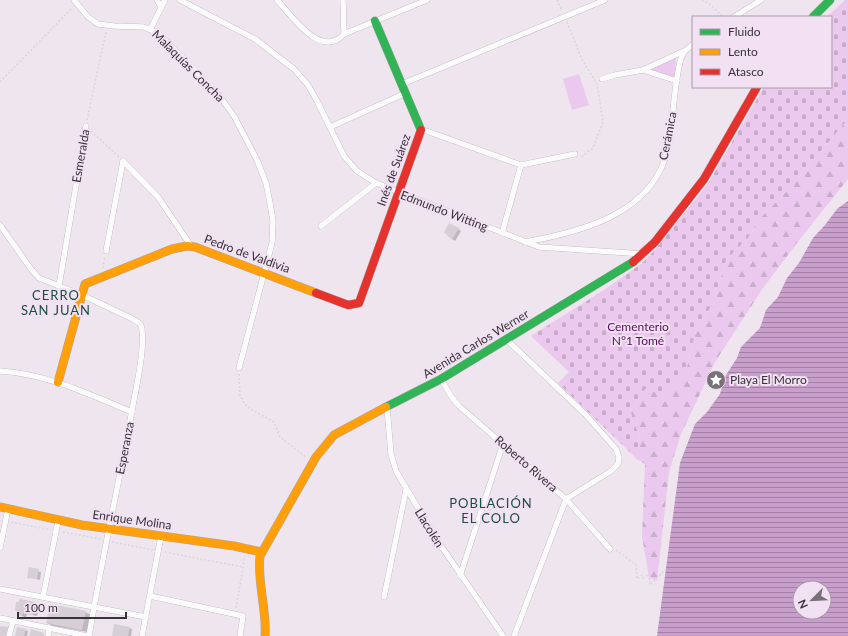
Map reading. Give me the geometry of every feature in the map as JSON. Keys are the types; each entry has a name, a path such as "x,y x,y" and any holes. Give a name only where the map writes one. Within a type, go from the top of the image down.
{"main road":[{"path":"814,16 830,0"},
{"name":"Inés de Suárez","path":"356,305 360,300 422,129 375,21"},
{"name":"Avenida Carlos Werner","path":"265,636 266,614 259,564 262,552 312,462 327,442 342,430 441,379 507,340 617,274 644,254 704,179 756,88"},
{"path":"58,382 82,295 87,283 172,249 191,246"},
{"name":"Pedro de Valdivia","path":"191,246 348,305 356,305"},
{"name":"Enrique Molina","path":"4,508 58,521 108,530 234,546 262,552"}],"street":[{"path":"158,0 161,7"},
{"path":"151,28 165,0"},
{"name":"Edmundo Witting","path":"180,0 250,36 288,64 308,85 330,126 341,152 348,162 357,171 376,183 398,193 544,248 644,254"},
{"path":"277,0 317,40 332,42 344,34 427,0"},
{"path":"343,0 344,34"},
{"path":"402,84 605,0"},
{"path":"736,16 761,0"},
{"name":"Malaquías Concha","path":"76,2 91,20 107,26 151,28 158,33 218,94 234,116 254,152 266,183 273,221 272,243 266,273 239,368"},
{"path":"602,79 614,74 643,70 685,51 692,45"},
{"name":"Cerámica","path":"525,242 568,233 600,222 626,208 645,192 658,173 667,154 680,62 685,51"},
{"path":"643,70 677,81"},
{"path":"330,126 406,93"},
{"name":"Esmeralda","path":"59,286 86,126"},
{"path":"422,129 521,165 578,155"},
{"path":"106,251 123,161"},
{"name":"Pedro de Valdivia","path":"123,161 158,197 191,246"},
{"path":"502,233 521,165"},
{"path":"321,226 376,183"},
{"path":"0,225 34,274 44,281 82,295"},
{"name":"Esperanza","path":"82,295 133,319 141,326 141,348 132,412 88,636"},
{"path":"507,340 589,419 616,449 619,457 618,464 611,472 566,499 514,636"},
{"path":"0,371 30,374 58,382 132,412"},
{"name":"Roberto Rivera","path":"441,379 459,406 566,499 610,549"},
{"name":"Llacolén","path":"387,406 392,460 406,490 460,576 503,636"},
{"path":"460,576 503,444"},
{"path":"384,597 406,490"},
{"path":"0,548 6,521 4,508"},
{"path":"42,597 58,521"},
{"path":"142,636 161,536"},
{"path":"0,589 146,617"},
{"path":"150,596 243,616 240,636"},
{"path":"0,618 88,636"},
{"path":"9,636 13,621"},
{"path":"48,636 49,628"}],"path":[{"path":"557,0 582,60 597,84 603,122 593,148 578,155"},
{"path":"702,0 711,5 722,16"},
{"path":"0,82 76,2"},
{"name":"Esmeralda","path":"86,126 107,26"},
{"path":"86,126 123,161"},
{"path":"101,277 106,251"},
{"path":"239,368 240,396 247,407 274,422 280,437 312,462"},
{"path":"6,521 243,567"},
{"path":"234,546 233,552 246,555 235,614"},
{"path":"610,549 616,550 636,565 637,579 642,575 642,578 649,574 650,585 666,569"}],"green space":[{"name":"Cementerio N°1 Tomé","path":"845,0 848,0 848,119 790,188 762,216 748,238 726,260 713,304 697,327 686,371 665,394 645,389 631,411 632,421 640,435 637,459 558,383 569,372 531,336 604,290 641,264 653,252 708,184 763,88 832,88 832,16 828,16"},
{"path":"676,57 675,78 651,71 650,68"},
{"path":"579,74 589,105 572,110 563,79"},
{"path":"848,119 848,179 763,288 715,362 681,434 669,472 657,581 649,577 642,536 645,464 637,459 640,435 632,421 631,411 645,389 686,371 697,327 713,304 726,260 748,238 762,216 790,188"}],"shaded area":[{"path":"848,201 848,636 657,636 680,463 695,424 707,412 720,394 726,375 737,358 741,347 760,328 766,310 778,297 787,278 799,263 813,238 837,209"}],"building":[{"path":"449,223 459,228 452,240 444,232"},
{"path":"29,567 39,569 37,579 27,578"},
{"path":"20,599 35,602 33,615 23,613 22,616 17,615 17,611 15,611 16,602 19,602"},
{"path":"50,604 86,611 82,630 46,623"},
{"path":"114,624 130,627 128,636 112,636"},
{"path":"0,626 8,627 7,636 0,636"},
{"path":"17,627 26,629 24,636 15,636"},
{"path":"31,629 44,633 44,636 29,636"}],"traffic: fast":[{"path":"814,16 830,0"},
{"path":"375,21 421,130"},
{"path":"386,407 441,379 633,262"}],"traffic: slow":[{"path":"58,382 85,284 172,249 187,246 195,247 316,293"},
{"path":"265,636 265,616 259,566 260,556 316,457 334,435 386,407"},
{"path":"0,507 82,525 234,546 261,552"}],"traffic: jam":[{"path":"633,262 655,242 704,179 756,88"},
{"path":"316,293 348,305 359,303 421,130"}],"place":[{"name":"Playa El Morro","path":"716,380"}],"district":[{"name":"CERRO SAN JUAN","path":"56,302"},
{"name":"POBLACIÓN EL COLO","path":"491,510"}]}
